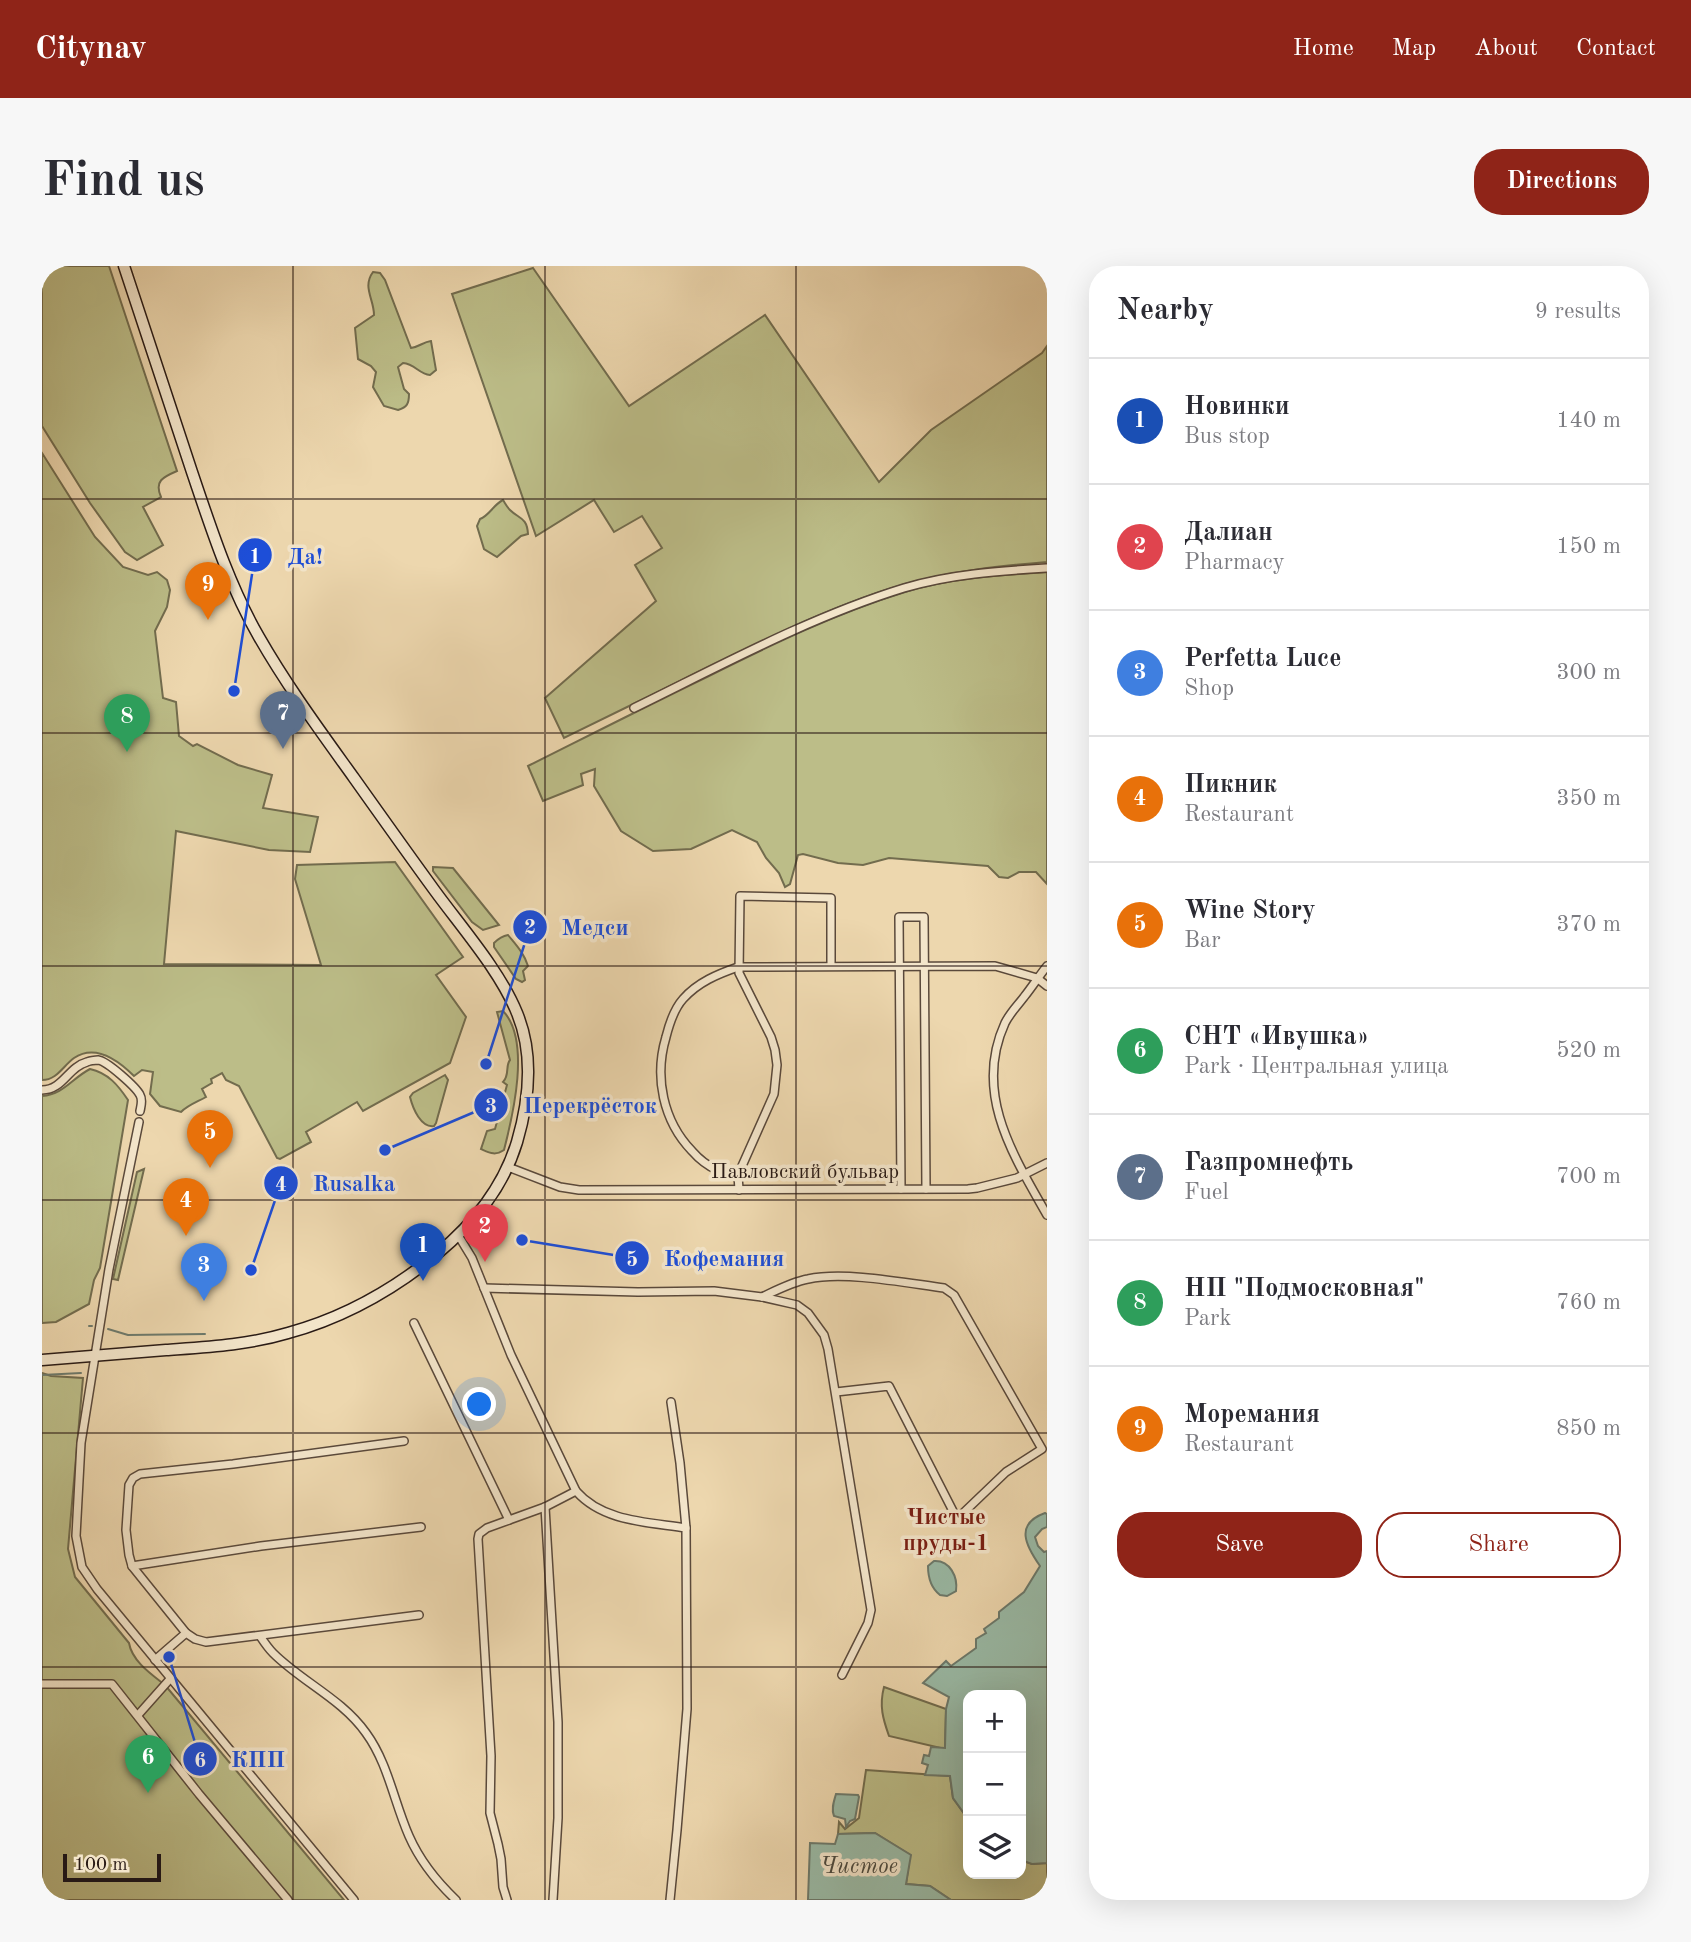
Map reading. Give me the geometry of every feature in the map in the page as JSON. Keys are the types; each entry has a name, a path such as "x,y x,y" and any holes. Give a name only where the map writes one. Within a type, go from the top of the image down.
{"main road":[{"path":"42,1360 233,1345 290,1333 350,1311 376,1297 415,1271 458,1235 489,1201 509,1167 519,1134 528,1083 526,1043 518,1014 509,996 304,708 251,624 212,533 124,266"}],"street":[{"path":"634,708 788,633 905,588 1002,571 1047,568"},
{"path":"739,1189 738,1175 774,1094 777,1065 771,1037 739,973 740,896 831,898 831,966"},
{"path":"901,1189 900,916 924,916 926,1189"},
{"path":"738,1175 715,1169 698,1158 683,1142 671,1124 661,1091 662,1050 670,1024 681,1001 696,987 718,974 738,967 899,965 995,966 1037,978 1047,986"},
{"path":"1047,966 1006,1022 994,1067 994,1092 1003,1132 1047,1215"},
{"path":"42,1090 57,1086 83,1063 98,1060 114,1070 139,1094 142,1100 140,1111"},
{"path":"139,1122 109,1269 81,1443 76,1536 82,1567 170,1679 354,1900"},
{"name":"Павловский бульвар","path":"509,1167 560,1187 588,1190 926,1189 977,1188 1025,1175 1047,1163"},
{"path":"458,1235 469,1252 511,1355 576,1492 600,1511 618,1517 686,1528"},
{"path":"762,1297 810,1278 828,1277 880,1280 950,1290 1042,1449 1006,1472 956,1517 889,1386 836,1392"},
{"path":"484,1288 714,1291 797,1304 808,1313 824,1335 828,1349 871,1610 868,1623 842,1675"},
{"path":"414,1323 509,1520"},
{"path":"670,1900 687,1709 686,1528 671,1402"},
{"path":"404,1441 140,1474 133,1478 129,1485 126,1530 132,1566 186,1633 195,1639 206,1642 419,1615"},
{"path":"507,1900 490,1813 491,1756 478,1539 482,1531 576,1492"},
{"path":"545,1507 558,1722 558,1818 554,1900"},
{"path":"132,1566 261,1546 421,1527"},
{"path":"155,1660 186,1633"},
{"path":"260,1636 272,1652 337,1703 365,1731 380,1758 419,1857 436,1880 456,1900"},
{"path":"138,1715 170,1679"},
{"path":"42,1684 112,1684 288,1900"}],"green space":[{"path":"42,266 109,266 177,471 159,483 161,497 143,507 163,545 137,560 125,552 90,503 42,426"},
{"path":"533,268 629,406 765,315 879,482 931,430 1042,353 1047,346 1047,562 940,576 859,599 771,637 564,738 545,698 656,601 635,565 662,548 642,516 614,532 594,500 536,536 452,294"},
{"path":"373,272 380,273 385,280 411,348 431,341 436,370 430,375 403,363 398,367 409,400 404,408 398,410 384,406 373,387 376,372 358,359 355,328 374,315 368,288"},
{"path":"42,453 95,537 123,567 148,575 157,572 167,580 170,590 167,607 155,631 163,698 176,702 179,736 193,746 197,744 238,765 272,775 263,808 318,817 310,852 269,850 176,831 164,964 321,965 295,879 297,865 395,862 463,957 436,975 466,1017 450,1063 363,1111 357,1102 306,1132 311,1142 280,1159 277,1158 239,1086 226,1080 222,1073 211,1079 212,1083 202,1089 206,1097 181,1112 160,1106 150,1094 153,1072 142,1070 134,1076 114,1060 99,1053 82,1054 56,1075 42,1080"},
{"path":"503,500 510,510 524,521 528,534 521,536 497,557 484,549 477,526 480,519"},
{"path":"1047,572 1047,884 1036,872 1019,872 1008,878 999,877 988,866 889,858 863,865 838,863 803,854 798,855 790,884 785,887 779,873 757,842 732,830 691,849 653,851 621,831 594,786 595,769 581,774 583,785 543,801 528,766 757,652 855,609 940,583"},
{"path":"433,867 453,868 499,925 483,930 472,922 433,871"},
{"path":"508,935 528,966 523,971 525,980 522,982 516,979 494,947 497,940"},
{"path":"503,1011 516,1040 517,1078 512,1118 504,1150 492,1153 481,1149 487,1131 495,1129 507,1085 503,1082 510,1060 497,1012"},
{"path":"90,1069 112,1080 128,1100 100,1268 94,1280 89,1304 56,1322 42,1323 42,1096 62,1089"},
{"path":"445,1075 448,1080 436,1123 429,1126 418,1117 410,1097"},
{"path":"144,1169 118,1280 113,1279 137,1172"},
{"path":"42,1373 83,1378 68,1549 75,1577 129,1643 138,1661 165,1685 344,1900 42,1900"},
{"path":"884,1687 946,1709 945,1749 889,1736 882,1712"},
{"path":"866,1770 950,1776 953,1798 963,1812 963,1879 1026,1879 1026,1862 1047,1863 1047,1900 951,1900 930,1886 906,1884 910,1855 875,1833 838,1834 839,1822 845,1829 859,1818"}],"water":[{"path":"1047,1514 1047,1527 1035,1537 1038,1546 1044,1552 1047,1551 1047,1863 1032,1864 1026,1862 1026,1690 963,1690 963,1812 953,1798 950,1776 925,1775 928,1765 922,1763 924,1755 929,1756 931,1747 945,1748 949,1697 923,1683 946,1661 951,1666 976,1648 976,1639 986,1633 984,1629 999,1618 999,1612 1024,1592 1040,1566 1026,1536 1029,1523"},
{"path":"934,1561 949,1566 956,1580 956,1591 947,1596 940,1595 931,1582 928,1566"},
{"path":"836,1794 859,1797 855,1819 846,1827 845,1819 834,1816 833,1813"},
{"name":"Чистое","path":"875,1833 911,1855 906,1884 930,1886 951,1900 808,1900 810,1843 835,1844 838,1834"}],"waterway":[{"path":"108,1329 128,1335 205,1334"},
{"path":"42,1375 81,1373"}],"place":[{"name":"Моремания","path":"208,620"},
{"name":"Да!","path":"234,691"},
{"name":"Газпромнефть","path":"283,749"},
{"name":"НП \"Подмосковная\"","path":"127,752"},
{"name":"Медси","path":"486,1064"},
{"name":"Перекрёсток","path":"385,1150"},
{"name":"Wine Story","path":"210,1168"},
{"name":"Пикник","path":"186,1236"},
{"name":"Кофемания","path":"522,1240"},
{"name":"Далиан","path":"485,1262"},
{"name":"Rusalka","path":"251,1270"},
{"name":"Новинки","path":"423,1281"},
{"name":"Perfetta Luce","path":"204,1301"},
{"name":"КПП","path":"169,1657"},
{"name":"СНТ «Ивушка»","path":"148,1793"}],"district":[{"name":"Чистые пруды-1","path":"946,1530"}]}
